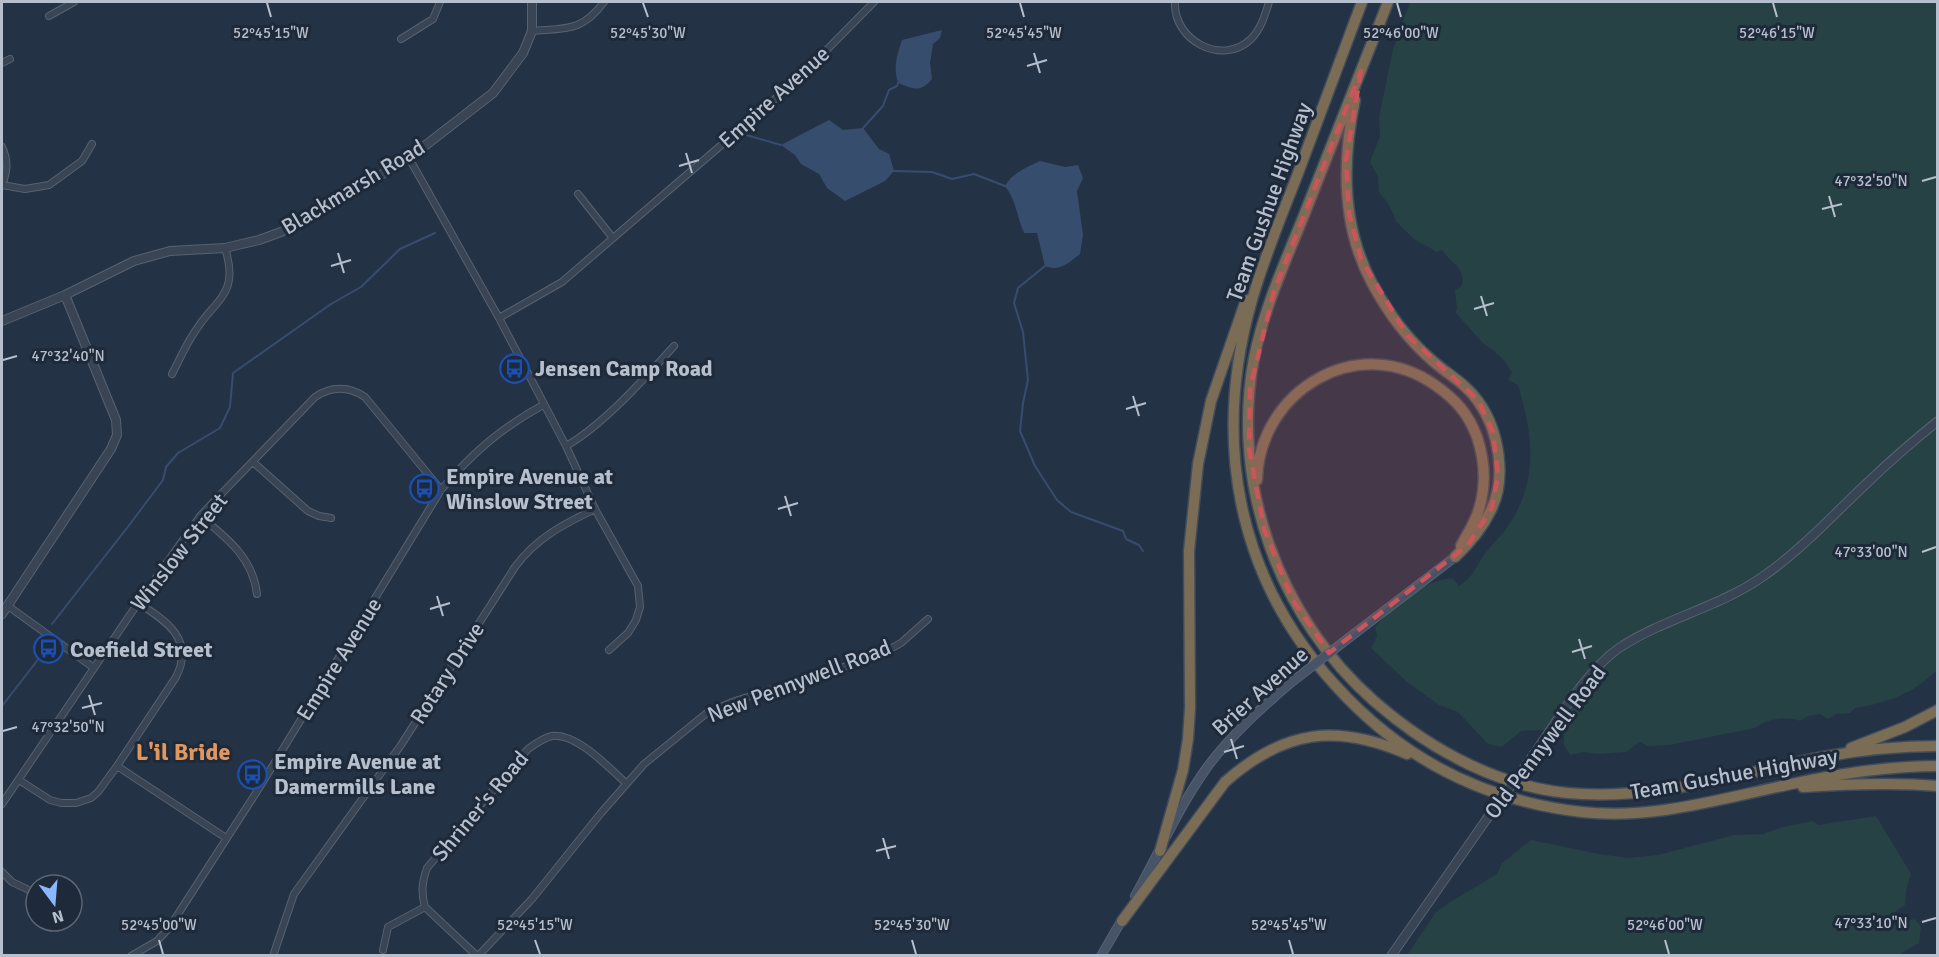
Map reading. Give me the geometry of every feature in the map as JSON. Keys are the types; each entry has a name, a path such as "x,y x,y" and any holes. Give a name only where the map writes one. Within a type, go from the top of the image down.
{"highway":[{"name":"Team Gushue Highway","path":"1362,2 1267,253 1245,330 1233,400 1234,458 1243,516 1250,542 1274,598 1311,657 1366,717 1413,753 1465,783 1494,794 1537,805 1585,813 1632,813 1678,808 1846,773 1938,766"},
{"name":"Team Gushue Highway","path":"1388,2 1274,291 1255,357 1250,388 1249,448 1257,499 1273,559 1292,599 1322,645 1346,674 1384,710 1430,743 1460,760 1518,783 1544,789 1579,794 1621,794 1672,790 1825,757 1875,749 1938,747"},
{"path":"1361,70 1349,128 1346,160 1349,213 1361,259 1383,301 1407,335 1478,400 1497,446 1498,476 1492,508 1479,532 1455,557"},
{"path":"1160,851 1183,770 1188,739 1190,708 1189,551 1193,496 1203,434 1226,353 1267,253"},
{"path":"1257,499 1257,476 1266,439 1276,418 1291,399 1318,377 1334,370 1372,364 1392,366 1427,379 1456,401 1474,430 1480,446 1484,479 1483,496 1474,522 1455,557"},
{"path":"1825,757 1905,728 1938,710"},
{"path":"1122,921 1226,782 1245,765 1267,752 1291,741 1324,734 1362,738 1439,768"},
{"path":"1758,791 1862,783 1938,786"}],"main road":[{"name":"Brier Avenue","path":"1101,956 1188,797 1208,767 1234,735 1293,681 1455,557"}],"street":[{"path":"49,16 74,2"},
{"path":"401,39 433,19 440,2"},
{"name":"Blackmarsh Road","path":"2,321 65,295 134,261 170,251 225,248 260,240 304,221 409,158 493,93 523,53 532,31 532,2"},
{"path":"532,31 573,28 591,16 604,2"},
{"name":"Empire Avenue","path":"499,318 562,282 797,80 874,2"},
{"path":"1175,2 1175,14 1187,35 1196,43 1228,50 1239,47 1257,33 1269,2"},
{"path":"2,63 10,59"},
{"path":"2,147 8,166 2,185 25,189 49,185 82,161 92,144"},
{"path":"409,158 499,318 566,446 595,509 632,574 640,596 636,620 628,633 609,650"},
{"path":"578,194 612,237"},
{"path":"172,374 194,332 224,296 230,281 230,264 225,248"},
{"path":"2,614 111,449 117,435 116,420 65,295"},
{"path":"566,446 579,439 595,425 650,373 674,346"},
{"name":"Winslow Street","path":"2,804 138,603 200,516 315,397 332,389 350,390 361,394 441,490"},
{"name":"Empire Avenue","path":"131,956 157,941 169,928 336,665 441,490 463,464 485,444 507,427 543,405"},
{"name":"Old Pennywell Road","path":"1392,956 1592,673 1609,656 1650,631 1736,592 1764,576 1810,539 1867,484 1938,421"},
{"path":"253,462 308,511 331,518"},
{"name":"Rotary Drive","path":"273,956 294,894 401,745 515,567 525,554 546,536 595,509"},
{"path":"200,516 240,552 252,572 257,594"},
{"path":"19,780 50,800 76,803 94,795 117,766 176,677 182,661 180,643 173,629 138,603"},
{"path":"8,606 94,668"},
{"name":"New Pennywell Road","path":"478,956 532,899 626,783 644,764 708,712 735,701 875,657 901,643 928,619"},
{"name":"Shriner's Road","path":"425,907 422,887 428,868 528,749 539,741 554,736 570,739 582,745 626,783"},
{"path":"117,766 226,838"},
{"path":"2,872 12,882 24,888"},
{"path":"383,950 388,927 425,907 478,956"}],"highlighted area":[{"path":"1361,71 1346,160 1349,213 1361,259 1407,335 1478,400 1493,432 1498,476 1492,508 1468,545 1329,653 1292,599 1264,529 1249,448 1250,388 1274,291"}],"green space":[{"path":"1410,2 1937,2 1937,670 1919,685 1899,696 1855,708 1850,713 1836,714 1828,719 1820,714 1808,716 1800,721 1789,718 1777,719 1755,728 1670,745 1648,746 1640,742 1626,752 1597,754 1584,752 1570,755 1564,745 1564,729 1521,731 1502,747 1488,744 1458,712 1439,705 1407,682 1371,648 1377,636 1375,627 1410,595 1431,583 1442,580 1453,578 1459,586 1472,574 1518,509 1529,474 1530,439 1518,385 1508,380 1512,372 1501,357 1482,342 1455,312 1457,309 1455,290 1461,287 1463,281 1460,271 1442,250 1437,252 1414,239 1396,221 1389,205 1379,192 1378,177 1370,162 1380,136 1379,117 1393,49"},
{"path":"1876,816 1911,874 1906,890 1905,905 1873,927 1883,929 1915,919 1921,927 1919,943 1898,955 1407,955 1436,912 1497,874 1502,863 1531,840 1628,858 1658,855 1734,835 1763,834 1786,826 1813,821 1818,825"}],"water":[{"path":"942,30 940,38 933,44 930,63 932,79 920,88 898,83 896,66 902,40"},
{"path":"829,120 843,130 863,128 879,149 889,154 894,171 885,181 845,201 827,188 819,174 801,164 795,155 781,145"},
{"path":"1040,161 1065,167 1078,165 1083,178 1077,191 1083,235 1080,254 1068,263 1055,268 1045,266 1037,233 1024,233 1014,203 1005,186 1016,174"}],"waterway":[{"path":"863,128 883,106 889,90 898,83"},
{"path":"746,135 781,145"},
{"path":"894,171 932,172 952,179 974,174 1005,186"},
{"path":"52,624 163,480 166,467 178,453 220,428 230,407 233,373 331,304 361,287 400,249 435,233"},
{"path":"1045,266 1018,288 1014,303 1023,332 1028,380 1020,431 1035,466 1057,500 1071,512 1123,531 1126,539 1139,545 1143,551"},
{"path":"2,706 40,657 41,644"}],"place":[{"name":"Jensen Camp Road","path":"514,368"},
{"name":"Empire Avenue at Winslow Street","path":"425,489"},
{"name":"Coefield Street","path":"49,649"},
{"name":"Empire Avenue at Damermills Lane","path":"253,774"}],"district":[{"name":"L'il Bride","path":"183,752"}]}
